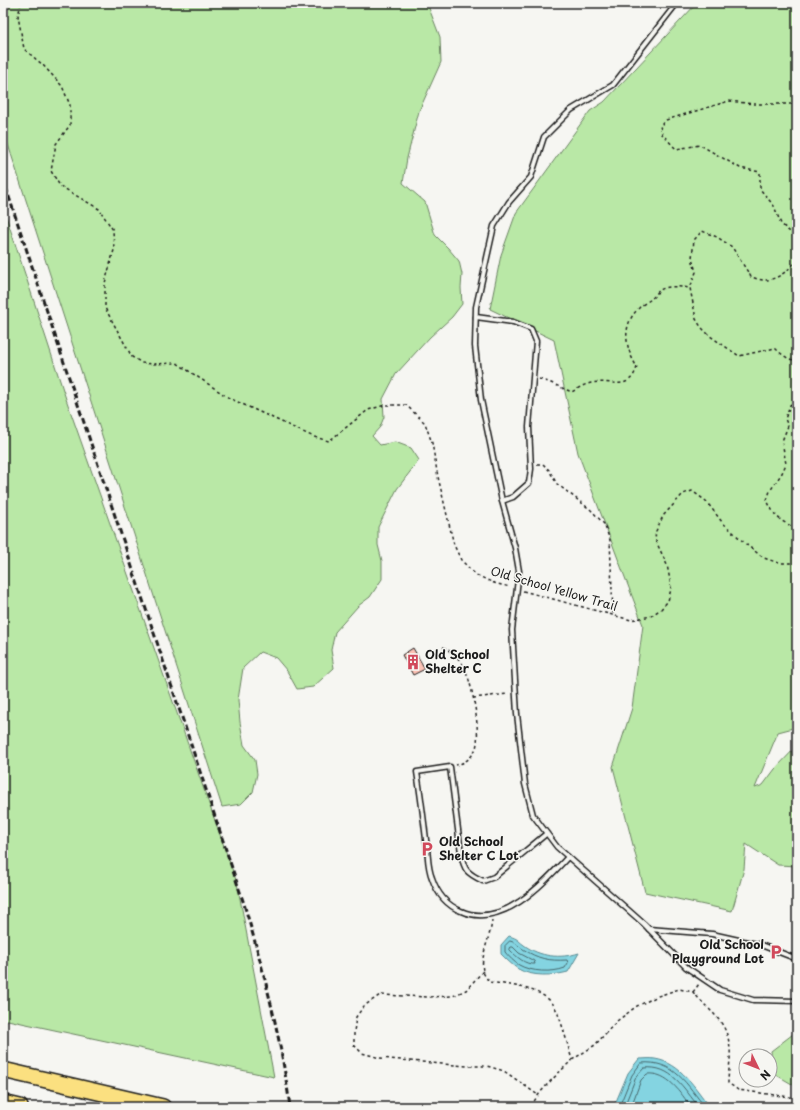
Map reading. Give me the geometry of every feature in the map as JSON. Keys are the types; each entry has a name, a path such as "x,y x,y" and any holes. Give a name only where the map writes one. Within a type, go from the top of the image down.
{"highway":[{"path":"3,1070 163,1107"},
{"path":"3,1103 20,1107"}],"lane":[{"path":"677,3 613,85 571,110 544,137 531,177 509,202 494,226 476,307 475,346 481,400 502,501 515,548 519,571 518,590 512,630 517,714 526,784 533,815 557,847 648,929 686,967 720,990 753,1000 797,1001"},
{"path":"476,317 513,322 531,329 536,341 529,427 531,465 529,483 513,497 502,501"},
{"path":"546,834 494,876 483,881 470,875 463,866 450,767 418,772 431,877 441,898 454,909 468,915 483,916 501,912 515,905 551,875 568,857"},
{"path":"648,929 712,934 760,945 797,959"}],"path":[{"name":"Old School Yellow Trail","path":"21,3 18,16 24,49 43,65 62,86 70,105 70,126 56,144 51,171 60,186 99,209 113,230 114,250 105,282 105,308 132,357 142,363 177,363 229,398 314,437 329,441 368,410 385,405 406,405 425,423 428,429 454,545 461,560 476,575 494,583 631,620 651,616 661,610 668,601 670,589 667,565 655,539 656,530 663,516 668,510 683,494 692,491 706,501 722,522 748,546 764,558 779,563 797,563"},
{"path":"797,107 792,104 754,104 729,101 666,120 660,126 662,134 676,149 700,145 740,168 760,172 760,189 774,206 781,224 797,238"},
{"path":"797,259 794,264 777,278 764,280 751,277 732,247 717,237 702,231 694,240 692,258 696,272 690,288 696,319 701,327 710,336 739,356 775,348 793,360 797,360"},
{"path":"533,377 548,381 572,392 593,382 620,384 630,380 635,374 637,367 631,358 626,338 632,318 639,308 652,299 661,290 674,287 690,288"},
{"path":"797,401 790,405 785,419 788,426 782,441 786,464 770,491 767,500 773,513 786,524 797,528"},
{"path":"531,465 543,464 549,470 557,484 591,510 604,524 610,540 612,615"},
{"path":"443,647 453,652 462,662 466,671 478,734 476,748 465,762 450,767"},
{"path":"472,698 516,694"},
{"path":"492,914 492,929 484,956 483,971 489,982 513,985 539,992 553,1004 572,1060"},
{"path":"483,971 466,990 453,996 428,997 380,995 364,1006 356,1017 354,1045 362,1052 380,1058 467,1066 487,1066 504,1071 538,1095"},
{"path":"693,992 703,978"},
{"path":"532,1107 538,1095 572,1060 595,1045 617,1021 637,1006 658,996 679,989 693,992 700,1001 722,1022 728,1036 730,1050 728,1083 738,1090 797,1098"}],"green space":[{"path":"3,3 427,3 440,37 441,62 419,111 407,158 403,183 425,202 435,235 459,261 462,274 462,304 452,317 430,337 396,374 383,399 384,417 380,427 372,436 380,445 395,442 411,448 419,460 397,489 378,527 378,545 382,561 382,579 370,597 358,606 335,632 331,650 334,668 313,687 297,689 287,671 276,658 260,652 243,668 238,700 240,722 244,745 255,760 257,774 253,792 241,804 222,807 3,129"},
{"path":"697,3 797,3 797,727 778,732 755,788 763,785 775,769 797,746 797,866 778,865 746,844 744,869 732,911 645,892 613,767 632,708 643,625 578,453 554,340 490,309 501,255 516,213 590,111 604,102"},
{"path":"3,207 66,399 237,883 274,1077 3,1019"},
{"path":"797,1031 797,1087 778,1076 778,1048 775,1048"}],"water":[{"path":"509,936 530,949 550,956 565,956 579,953 568,972 549,975 536,975 518,969 501,954 501,945"},
{"path":"639,1059 655,1059 664,1061 680,1071 687,1077 710,1107 611,1107 615,1104 628,1073"}],"building":[{"name":"Old School Shelter C","path":"413,648 425,669 413,675 402,655"}],"railway":[{"path":"3,179 244,904 271,1005 282,1056 290,1107"}],"place":[{"name":"Old School Shelter C","path":"413,662"},
{"name":"Old School Shelter C Lot","path":"427,849"},
{"name":"Old School Playground Lot","path":"776,952"}]}
